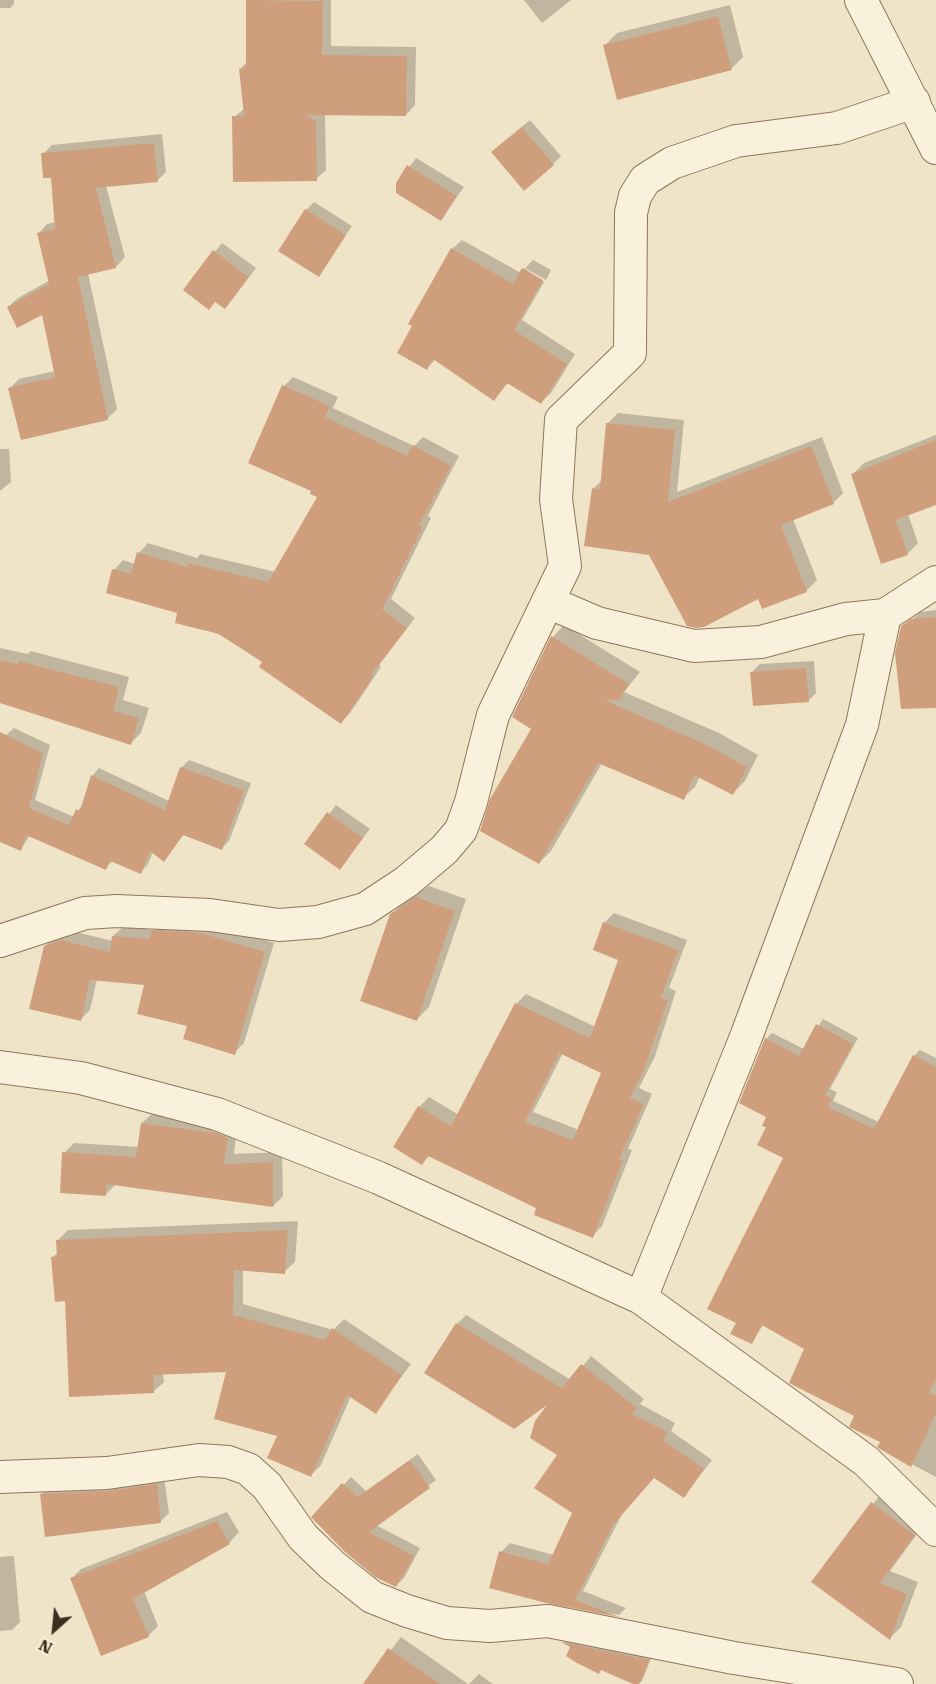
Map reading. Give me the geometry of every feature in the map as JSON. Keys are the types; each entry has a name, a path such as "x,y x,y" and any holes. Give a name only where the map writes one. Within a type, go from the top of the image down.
{"street":[{"path":"861,0 936,148"},
{"path":"0,941 85,913 117,911 210,915 279,925 318,922 365,909 414,875 444,850 461,830 493,715 565,566 556,499 561,420 630,353 633,272 631,213 634,196 645,180 672,162 736,141 837,128 914,102"},
{"path":"548,602 597,623 694,646 761,642 846,619 885,615 936,582"},
{"path":"641,1298 746,1037 858,736 885,615"},
{"path":"0,1067 81,1078 217,1114 379,1178 641,1298 866,1461 936,1530"},
{"path":"0,1477 107,1473 199,1460 228,1462 248,1469 267,1486 303,1537 332,1565 372,1597 407,1611 447,1623 490,1626 548,1621 734,1658 897,1684"}],"building":[{"path":"246,0 323,1 322,55 407,56 406,116 306,115 316,121 317,181 233,182 232,116 244,116 239,69 246,68"},
{"path":"718,16 732,70 617,100 603,45"},
{"path":"522,127 554,165 524,191 491,152"},
{"path":"154,143 158,182 96,188 116,268 78,277 108,420 21,440 8,388 55,377 42,315 17,328 7,307 49,284 37,233 55,229 51,178 43,178 41,153"},
{"path":"407,165 457,196 441,221 396,193 396,183"},
{"path":"305,209 346,235 319,277 278,251"},
{"path":"451,248 513,284 522,268 543,280 514,330 567,364 541,404 507,383 494,401 433,359 427,370 397,353 412,326 408,324"},
{"path":"213,250 249,277 225,309 215,302 209,310 183,290"},
{"path":"282,385 330,406 325,417 407,456 413,445 451,466 419,525 423,527 382,609 407,628 371,675 373,677 341,724 259,667 262,662 219,634 175,623 177,613 106,593 112,569 131,574 137,552 188,567 189,563 268,582 317,497 310,494 311,491 248,463"},
{"path":"606,423 675,430 668,502 811,446 834,504 781,525 807,592 762,609 758,599 704,627 696,628 687,626 649,555 584,546 592,488 600,489"},
{"path":"936,440 936,505 896,520 908,555 881,564 851,474"},
{"path":"936,617 936,708 901,709 895,653 901,626 911,619"},
{"path":"551,636 629,684 619,700 604,700 707,745 747,767 733,795 694,775 684,800 598,763 539,864 480,831 490,799 531,729 512,717"},
{"path":"0,660 18,664 19,661 119,687 113,711 139,718 131,745 0,703"},
{"path":"806,668 809,702 753,706 750,672"},
{"path":"0,732 43,753 29,808 69,825 76,809 80,811 91,775 165,810 180,767 244,790 222,850 183,835 164,862 150,851 141,874 110,861 106,870 26,835 21,851 0,842"},
{"path":"327,812 363,838 340,870 304,844"},
{"path":"416,897 455,911 417,1021 360,1001 390,914"},
{"path":"603,922 678,950 661,998 668,1000 645,1067 630,1098 644,1104 619,1159 623,1160 593,1238 534,1215 536,1208 428,1156 422,1165 393,1147 418,1106 451,1126 515,1003 590,1038 618,960 593,950","holes":["559,1053 601,1073 573,1140 525,1122"]},
{"path":"151,930 201,933 265,952 235,1055 183,1039 187,1026 137,1014 144,985 90,980 81,1021 29,1009 44,946 61,940 110,952 112,936 150,939"},
{"path":"816,1024 853,1044 825,1095 832,1098 828,1107 874,1129 913,1055 936,1067 936,1378 929,1393 936,1395 936,1413 911,1467 877,1447 880,1442 849,1427 854,1416 789,1383 804,1349 762,1325 752,1344 730,1334 736,1323 707,1309 783,1158 757,1145 766,1127 762,1126 766,1117 739,1103 765,1038 799,1056"},
{"path":"141,1123 216,1133 228,1138 224,1164 273,1162 273,1207 106,1184 106,1196 60,1193 62,1152 136,1157"},
{"path":"288,1230 285,1274 234,1270 233,1315 325,1340 332,1328 402,1375 376,1414 347,1395 311,1477 267,1458 277,1436 214,1419 226,1372 153,1375 154,1393 69,1397 65,1301 55,1302 51,1257 57,1256 56,1240"},
{"path":"456,1323 562,1388 581,1364 637,1408 632,1414 668,1432 663,1440 704,1469 684,1498 654,1478 613,1525 575,1600 619,1617 546,1603 489,1588 499,1551 548,1564 572,1513 534,1488 557,1455 530,1438 535,1421 547,1405 514,1429 424,1373"},
{"path":"410,1460 430,1488 369,1532 414,1556 396,1587 375,1577 344,1551 311,1517 342,1483 358,1497"},
{"path":"157,1484 161,1523 45,1537 40,1494 108,1491"},
{"path":"871,1502 915,1535 880,1583 907,1594 890,1640 811,1582"},
{"path":"217,1521 230,1544 133,1599 149,1637 101,1656 70,1578"},
{"path":"561,1642 650,1660 639,1684 633,1684 601,1670 599,1674 577,1663 566,1656 570,1647"},
{"path":"388,1648 440,1684 363,1684"}]}
